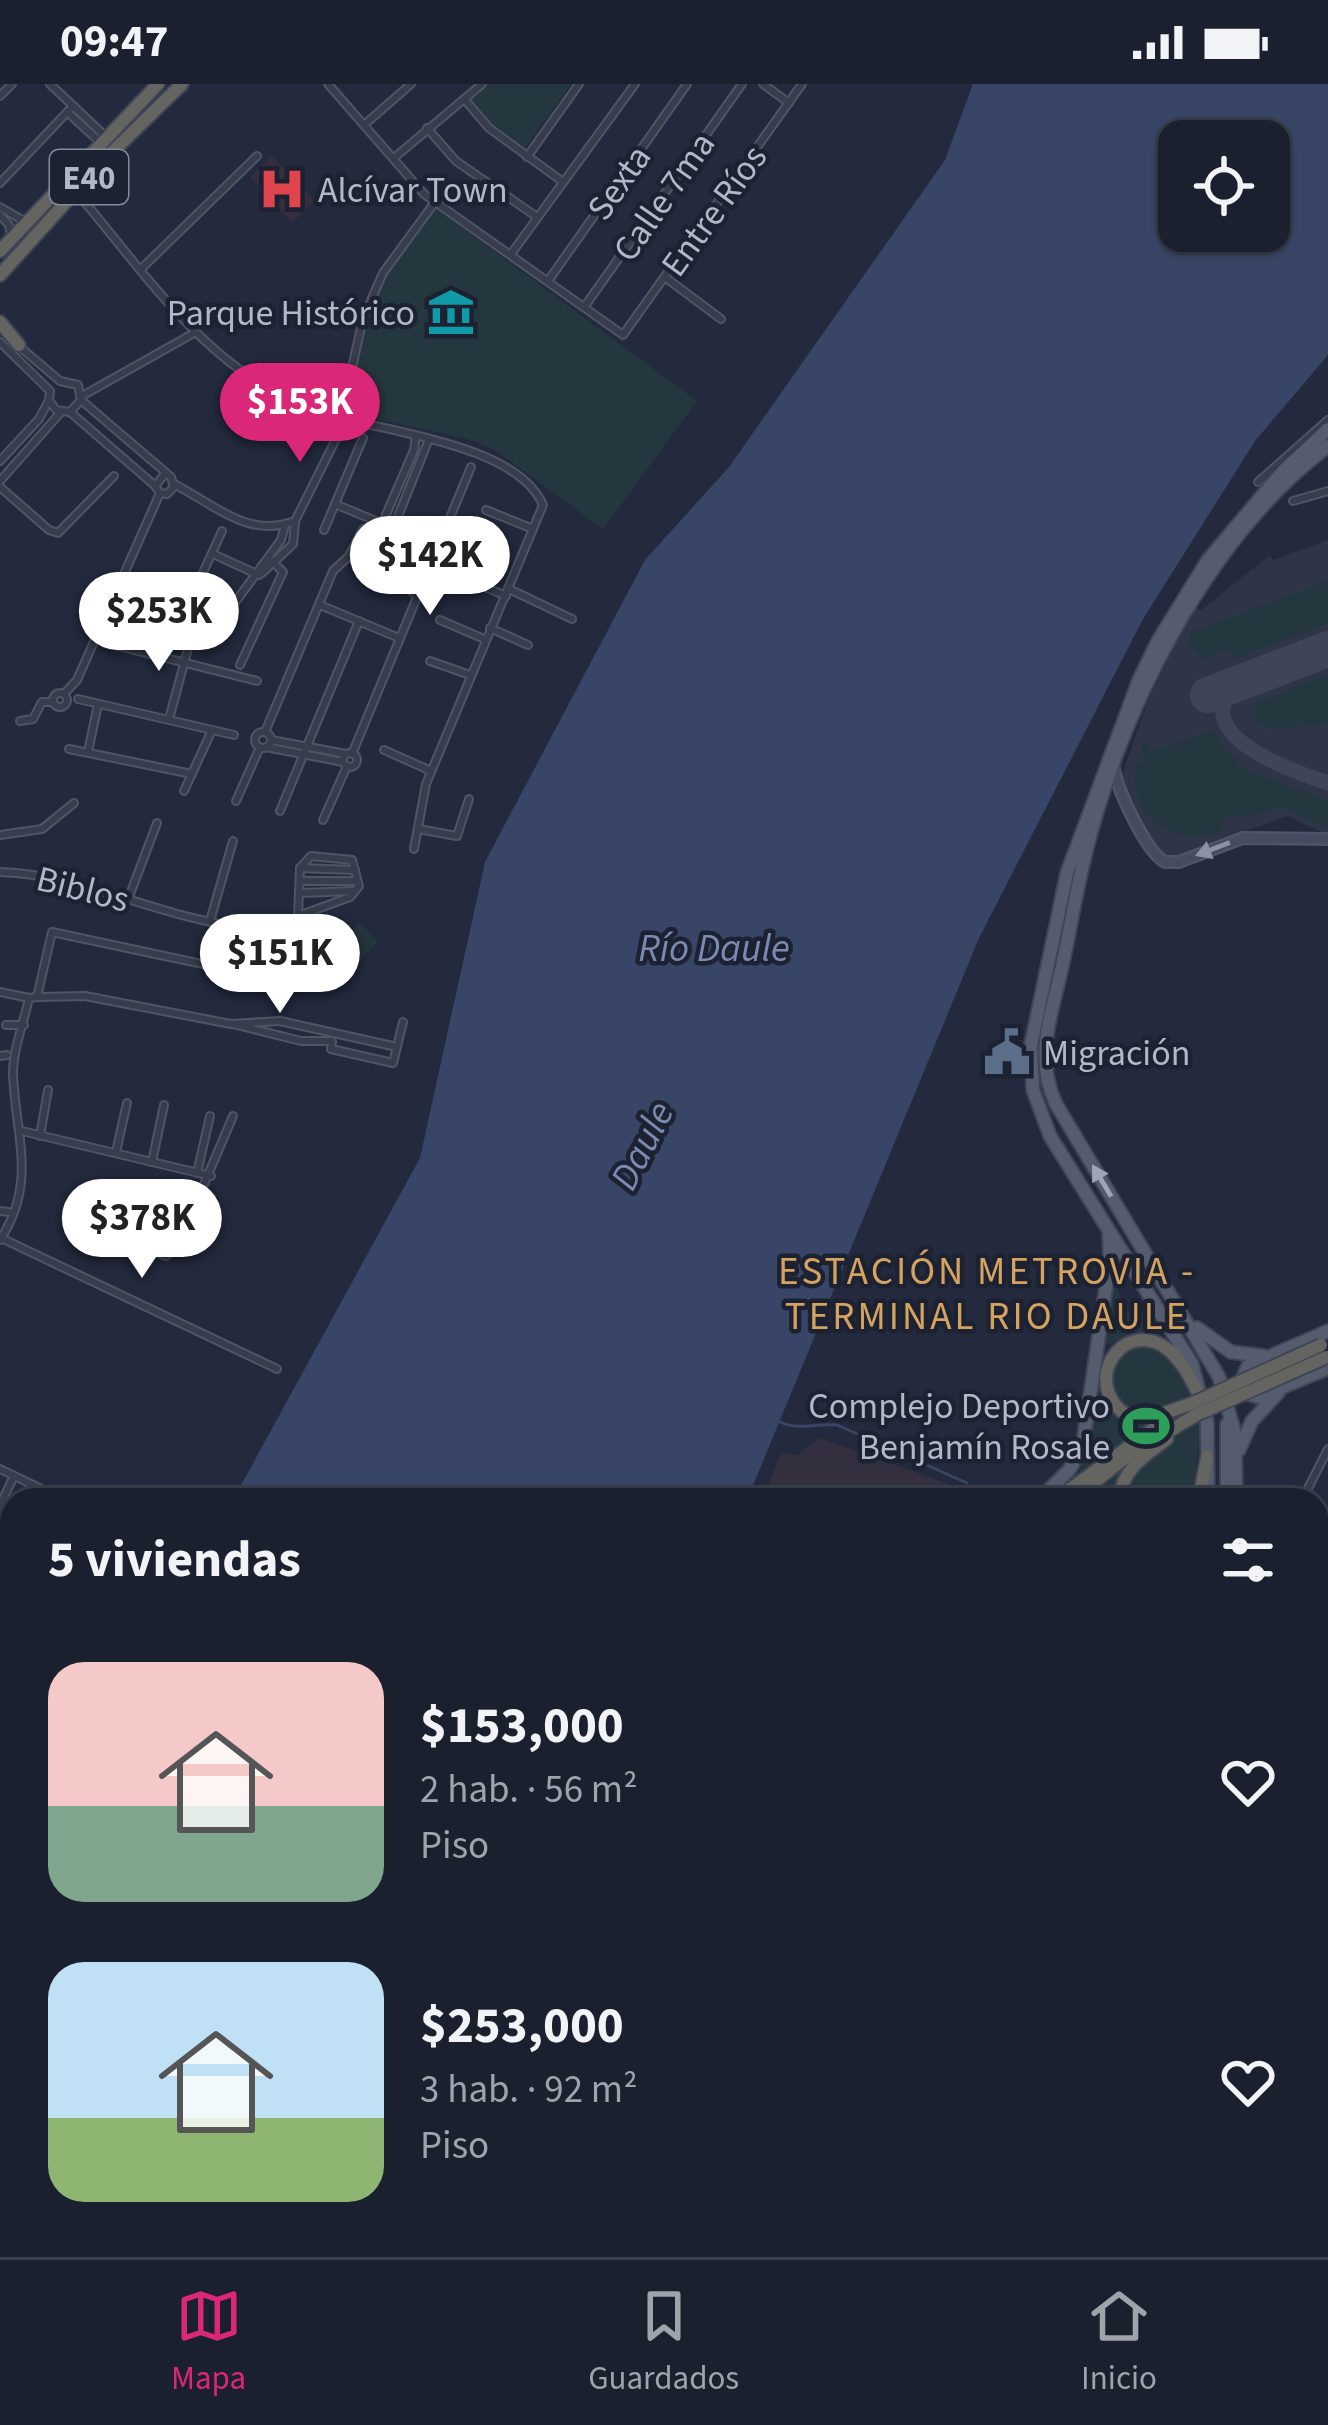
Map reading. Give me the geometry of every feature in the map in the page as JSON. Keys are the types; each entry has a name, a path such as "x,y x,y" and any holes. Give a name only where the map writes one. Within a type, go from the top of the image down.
{"highway":[{"name":"E40","path":"3,247 158,84"},
{"path":"143,120 173,84"},
{"name":"E40","path":"0,274 182,84"},
{"path":"0,262 64,181"},
{"path":"0,325 19,346"},
{"path":"1142,1340 1160,1344 1177,1358 1198,1408 1145,1418 1120,1410 1108,1394 1107,1368 1118,1351 1142,1340"},
{"path":"1074,1488 1198,1408 1326,1347"},
{"path":"1087,1488 1198,1408"},
{"path":"1122,1488 1129,1455"},
{"path":"1204,1488 1207,1457"}],"main road":[{"path":"1207,1457 1184,1348 1041,1118 1031,1075 1035,1019 1067,873 1157,641 1240,519 1328,424"},
{"path":"1236,1488 1235,1434 1213,1364 1056,1104 1045,1069 1045,1032 1084,860 1114,766 1166,644 1215,565 1276,493 1328,446"},
{"path":"1114,766 1119,787 1151,850 1165,862 1179,862 1243,838 1328,839"},
{"path":"1051,1488 1070,1469 1084,1443 1110,1260 1107,1226"},
{"path":"1188,1320 1231,1352 1250,1357 1326,1347"},
{"path":"1271,1355 1242,1373 1244,1390 1259,1397 1328,1368"},
{"path":"1236,1469 1247,1429 1265,1405 1289,1386"},
{"path":"1227,1488 1228,1404"}],"street":[{"path":"0,97 12,84"},
{"path":"50,84 103,139"},
{"path":"364,125 411,84"},
{"path":"394,158 482,84"},
{"path":"526,157 579,84"},
{"path":"511,254 635,84"},
{"name":"Sexta","path":"548,281 688,84"},
{"name":"Calle 7ma","path":"584,307 742,84"},
{"path":"763,84 789,103"},
{"name":"Entre Ríos","path":"584,307 623,335 802,84"},
{"path":"333,86 434,202 584,307"},
{"path":"465,100 489,128 563,182"},
{"path":"0,183 70,109"},
{"path":"427,128 455,161 537,217"},
{"path":"141,269 257,157"},
{"path":"76,191 194,333 268,389 307,408 480,453 531,486 542,503 431,771 414,849"},
{"path":"191,642 223,625 259,575 296,538 295,521 336,439 372,298 383,273 434,202"},
{"path":"0,211 27,221"},
{"path":"0,211 9,225 3,247"},
{"path":"664,278 721,319"},
{"path":"114,476 58,533 0,484 82,398 194,333"},
{"path":"0,342 65,412 157,489 170,493 174,484"},
{"path":"19,346 60,381 103,382"},
{"path":"28,368 35,360"},
{"path":"0,461 39,418 60,381"},
{"path":"78,385 82,398 174,484 230,518 267,529 295,521"},
{"path":"1258,482 1328,424"},
{"path":"382,524 416,436"},
{"path":"324,530 363,438"},
{"path":"393,529 429,439"},
{"path":"323,820 471,466"},
{"path":"20,721 33,719 41,702 64,706 64,694 77,680 164,475"},
{"path":"1293,501 1328,490"},
{"path":"334,505 437,547"},
{"path":"486,510 533,529"},
{"path":"386,514 397,519"},
{"path":"364,517 368,527"},
{"path":"236,801 266,745 265,732 333,572 368,527 382,524"},
{"path":"272,561 285,525"},
{"path":"391,574 403,546 393,529"},
{"path":"164,658 222,532"},
{"path":"212,553 259,575"},
{"path":"349,556 391,574 417,596"},
{"path":"240,665 284,572 272,561"},
{"path":"460,576 572,620"},
{"path":"320,604 399,638"},
{"path":"169,719 197,628 228,612"},
{"path":"440,620 484,639"},
{"path":"280,812 359,621"},
{"path":"490,628 528,645"},
{"path":"106,643 257,681"},
{"path":"430,661 470,675"},
{"path":"78,699 234,735"},
{"path":"88,752 98,704"},
{"path":"184,791 212,730"},
{"path":"265,732 255,737 266,745 347,759"},
{"path":"69,749 192,774"},
{"path":"384,750 431,771"},
{"path":"418,830 456,837 470,799"},
{"path":"0,835 42,829 74,802"},
{"path":"129,897 157,823"},
{"path":"210,921 233,841"},
{"path":"298,916 300,868 310,856 352,860 357,891"},
{"name":"Biblos","path":"0,872 36,873 274,936"},
{"path":"299,881 358,880"},
{"path":"301,893 357,891"},
{"path":"277,1369 1,1239 19,1211 21,1131 13,1070 52,932 263,977 274,936 298,916 357,891"},
{"path":"0,992 33,998 85,996 301,1041 335,1038"},
{"path":"230,1024 280,1021 335,1038 397,1047"},
{"path":"335,1038 331,1049 393,1063 403,1022"},
{"path":"6,1025 24,1025"},
{"path":"40,1136 47,1090"},
{"path":"116,1154 127,1103"},
{"path":"152,1162 164,1105"},
{"path":"196,1173 210,1116"},
{"path":"110,1249 115,1239 124,1238 171,1255 211,1176 233,1116"},
{"path":"21,1131 211,1176"},
{"path":"1307,1488 1328,1449"},
{"path":"0,1469 38,1488"},
{"path":"1314,1472 1328,1475"},
{"path":"8,1488 14,1476"}],"shaded area":[{"path":"488,84 571,84 525,148 491,123 470,99"},
{"name":"Alcívar Town","path":"272,156 314,201 292,223 250,177"},
{"path":"436,208 697,401 603,529 495,450 468,439 349,413 362,323 387,275"},
{"path":"1328,540 1328,835 1287,816 1169,859 1155,850 1121,778 1168,658 1196,609 1201,610 1270,555 1273,560"},
{"path":"1328,581 1328,623 1234,659 1229,648 1202,659 1189,644 1190,633"},
{"path":"1328,674 1328,724 1268,729 1256,720 1256,703"},
{"path":"1214,729 1223,747 1238,760 1236,766 1328,801 1328,828 1281,807 1225,817 1219,823 1224,831 1206,835 1173,832 1159,824 1139,800 1137,764 1145,761 1141,744 1147,743 1152,752"},
{"path":"359,923 378,941 343,979 322,962"},
{"path":"1113,1274 1123,1305 1114,1318 1135,1308 1146,1313 1155,1328 1100,1345"},
{"name":"Complejo Deportivo Benjamín Rosale","path":"1134,1346 1161,1353 1188,1383 1199,1425 1196,1488 1091,1488 1141,1431 1082,1472 1076,1468 1099,1410 1101,1387"},
{"path":"819,1438 960,1488 767,1488 781,1453 798,1455"}],"water":[{"name":"Río Daule","path":"973,84 1328,84 1328,355 1255,441 1143,619 979,938 752,1488 240,1488 420,1158 485,862 645,560 729,467 945,160"}],"waterway":[{"path":"780,1422 837,1425 967,1483"}],"taxiway":[{"path":"1239,683 1225,701 1224,718 1233,734 1270,760 1328,783"}],"runway":[{"path":"1208,695 1328,649"}],"place":[{"name":"Alcívar Town","path":"282,189"},
{"name":"Parque Histórico","path":"451,312"},
{"name":"Migración","path":"1007,1052"},
{"name":"Complejo Deportivo Benjamín Rosale","path":"1146,1426"}],"district":[{"name":"ESTACIÓN METROVIA - TERMINAL RIO DAULE","path":"987,1292"}],"water label":[{"name":"Daule","path":"641,1145"}]}
